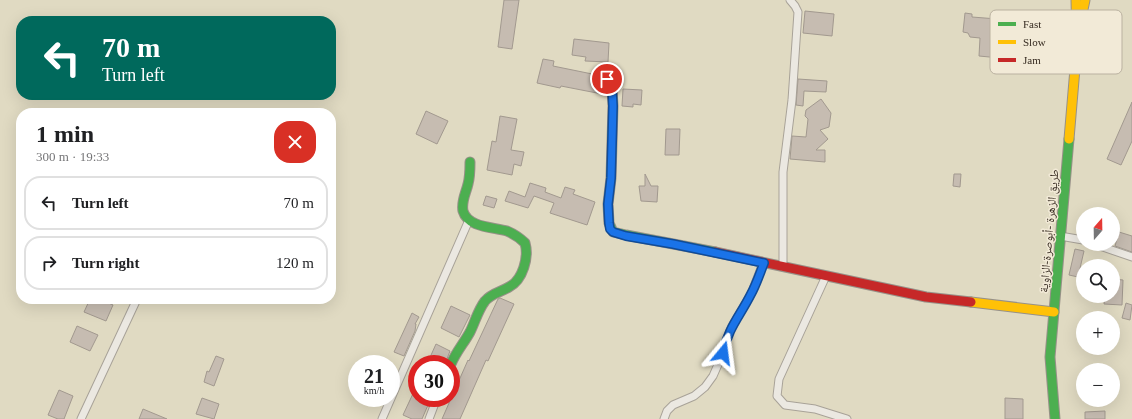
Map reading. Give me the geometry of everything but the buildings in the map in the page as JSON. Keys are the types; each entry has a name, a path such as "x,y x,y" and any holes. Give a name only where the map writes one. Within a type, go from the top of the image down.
{"street":[{"path":"783,267 783,172 792,100 798,12 790,0"},
{"path":"1076,0 1076,10"},
{"path":"1083,10 1085,0"},
{"name":"طريق الزهرة -أبوصرة-الزاوية","path":"1056,419 1050,370 1051,342 1074,74"},
{"path":"607,79 612,89 613,106 611,178 608,204 610,229 613,232 626,236 673,244 926,297 1054,312"},
{"path":"454,355 470,331 480,308 488,298 497,292 510,287 516,282 522,272 526,257 525,244 520,239 502,230 478,225 468,220 463,210 463,202 471,172 470,162"},
{"path":"382,419 468,220"},
{"path":"1060,236 1076,239"},
{"path":"1114,251 1132,257"},
{"path":"664,419 667,411 673,404 694,396 705,387 713,376 732,326 752,294 764,263"},
{"path":"826,276 779,379 777,396 786,405 815,410 847,419"},
{"path":"81,419 135,304"},
{"path":"429,419 434,407"}],"shaded area":[{"path":"0,0 1132,0 1132,419 0,419"}],"traffic: fast":[{"path":"607,79 612,89 613,106 611,178 608,204 609,223 613,232 715,252"},
{"path":"1055,419 1050,357 1069,139"},
{"path":"455,355 470,332 478,312 485,301 491,296 514,284 518,279 524,268 526,255 525,243 517,236 507,231 476,224 466,217 463,211 463,204 469,179 470,162"}],"traffic: slow":[{"path":"1076,0 1076,10"},
{"path":"1083,10 1085,0"},
{"path":"1069,139 1075,74"},
{"path":"971,302 1054,312"}],"traffic: jam":[{"path":"715,252 926,297 971,302"}],"route":[{"path":"607,79 612,89 613,106 611,178 608,204 610,229 613,232 626,236 764,263 752,294 732,326 723,353"}]}
